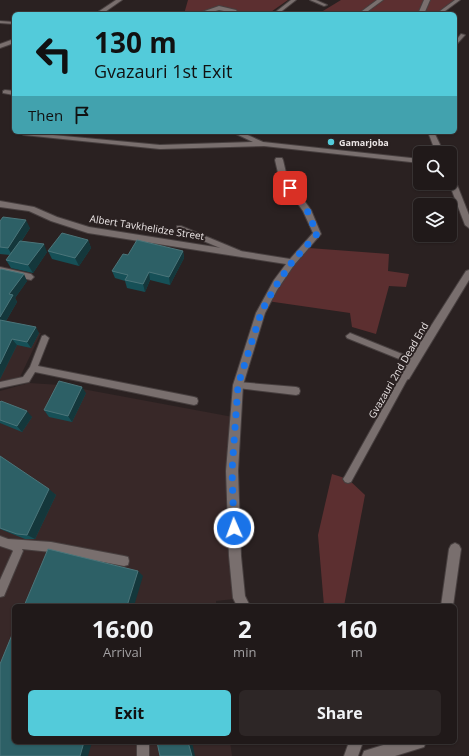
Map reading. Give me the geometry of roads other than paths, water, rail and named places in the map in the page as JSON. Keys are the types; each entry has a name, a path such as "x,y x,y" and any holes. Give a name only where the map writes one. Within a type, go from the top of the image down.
{"street":[{"path":"101,12 119,0"},
{"path":"363,12 374,2 380,0"},
{"path":"422,12 427,0"},
{"path":"206,12 219,8 234,10 235,12"},
{"path":"0,46 12,41"},
{"path":"5,92 12,93"},
{"path":"24,134 160,147 264,144 413,160"},
{"path":"240,134 264,144"},
{"path":"432,134 437,146"},
{"path":"243,604 239,598 235,556 232,479 238,385 261,313 277,284 292,262 317,234 307,210 283,178 279,160"},
{"path":"455,190 469,225"},
{"name":"Albert Tavkhelidze Street","path":"0,204 31,209 54,219 88,230 292,262"},
{"name":"Gvazauri 2nd Dead End","path":"405,376 469,273"},
{"path":"447,604 455,549"},
{"path":"351,756 355,744"},
{"path":"369,756 418,744"}],"lane":[{"path":"278,12 294,0"},
{"path":"312,0 325,5"},
{"path":"441,12 458,0"},
{"path":"0,22 12,23"},
{"path":"457,42 463,35"},
{"path":"179,228 240,254"},
{"path":"0,270 31,277"},
{"path":"350,336 414,362"},
{"path":"0,385 26,380 33,368 45,338"},
{"path":"33,368 194,401"},
{"name":"Gvazauri 2nd Dead End","path":"348,479 405,376"},
{"path":"238,385 296,391"},
{"path":"4,542 51,547 124,561"},
{"path":"0,592 18,551 16,546 4,542"},
{"path":"143,744 143,756"}],"place":[{"name":"Gamarjoba","path":"331,142"}]}
